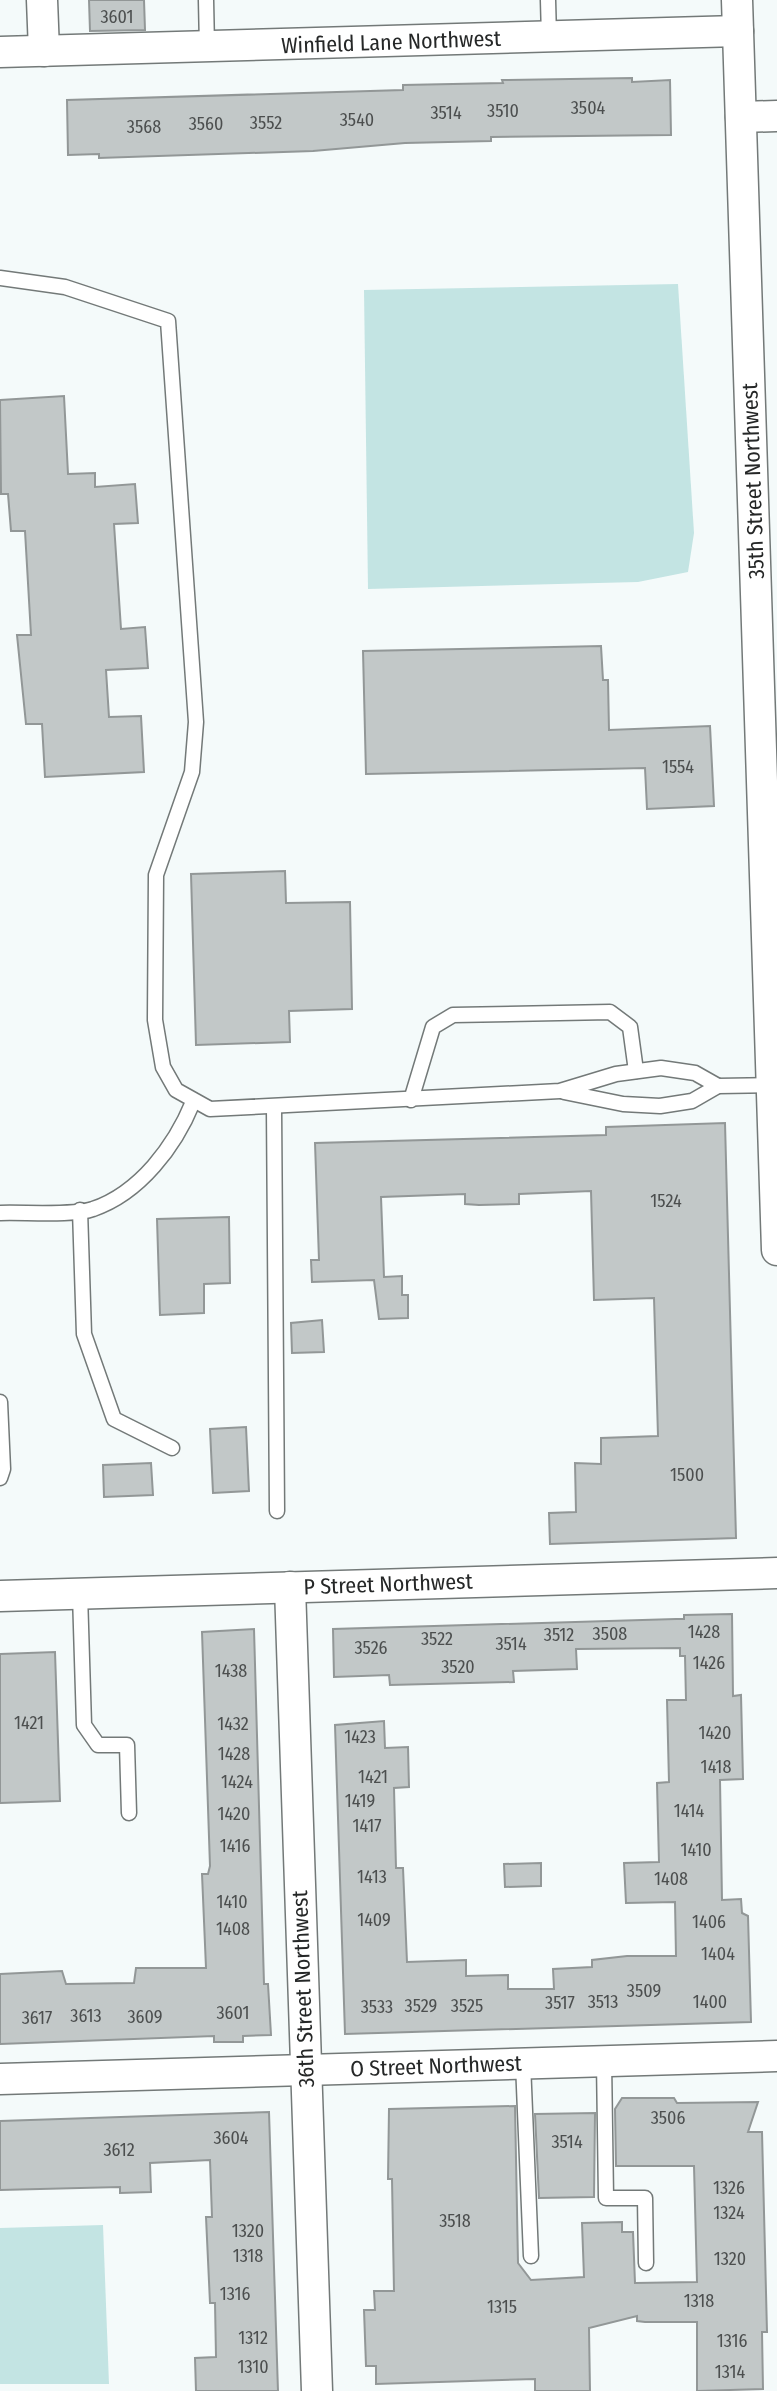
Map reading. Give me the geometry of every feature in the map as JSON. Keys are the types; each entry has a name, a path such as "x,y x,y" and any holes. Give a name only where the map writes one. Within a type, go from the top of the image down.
{"street":[{"path":"42,0 44,51"},
{"name":"35th Street Northwest","path":"737,0 767,602 777,1250"},
{"name":"Winfield Lane Northwest","path":"0,52 738,31"},
{"path":"741,117 777,116"},
{"name":"P Street Northwest","path":"0,1596 777,1573"},
{"name":"36th Street Northwest","path":"290,1587 317,2391"},
{"name":"O Street Northwest","path":"0,2079 777,2056"}],"lane":[{"path":"206,0 207,47"},
{"path":"548,0 549,37"},
{"path":"0,278 65,287 168,321 196,722 192,772 156,875 155,1020 163,1067 176,1090 210,1109 560,1091 636,1071 661,1068 695,1073 718,1086"},
{"path":"411,1100 433,1027 453,1015 610,1012 630,1027 636,1071"},
{"path":"560,1091 623,1104 660,1106 692,1101 718,1086 774,1084"},
{"path":"0,1213 93,1210 142,1177 178,1135 193,1102"},
{"path":"274,1108 277,1511"},
{"path":"80,1210 84,1334 114,1419 172,1448"},
{"path":"0,1402 3,1469 0,1478"},
{"path":"80,1594 84,1725 98,1745 127,1745 129,1813"},
{"path":"604,2061 606,2198 645,2198 646,2263"},
{"path":"523,2063 531,2256"}],"shaded area":[{"path":"678,284 694,533 688,572 638,582 368,589 364,290"},
{"path":"103,2225 109,2384 0,2384 0,2228"}],"building":[{"path":"89,0 144,0 145,30 90,31"},
{"path":"632,78 632,82 670,80 671,135 491,137 491,141 405,143 313,151 99,158 99,154 68,155 67,100 403,90 403,85"},
{"path":"64,396 68,474 95,473 95,487 135,484 138,523 114,524 121,629 145,627 148,668 106,670 109,717 141,716 144,772 45,777 42,724 26,724 17,635 31,635 25,531 11,531 8,494 1,494 0,400"},
{"path":"601,646 603,680 608,680 609,730 710,726 714,806 647,809 645,768 366,774 363,651"},
{"path":"285,871 286,903 350,902 352,1009 289,1011 290,1042 196,1045 191,874"},
{"path":"725,1123 736,1538 550,1544 549,1513 576,1512 575,1463 601,1464 601,1438 658,1436 654,1298 594,1300 591,1191 519,1194 519,1204 465,1204 465,1194 381,1197 384,1277 402,1276 402,1295 408,1295 408,1318 379,1319 374,1280 312,1282 311,1260 319,1260 315,1143 606,1135 606,1127"},
{"path":"229,1217 230,1283 204,1284 204,1313 160,1315 157,1219"},
{"path":"322,1320 324,1352 292,1353 291,1323"},
{"path":"246,1427 249,1491 213,1493 210,1429"},
{"path":"151,1463 153,1495 104,1497 103,1465"},
{"path":"732,1614 733,1696 741,1695 743,1779 720,1780 722,1900 741,1899 742,1913 748,1916 751,2022 345,2034 335,1725 384,1721 385,1748 408,1747 409,1787 394,1788 396,1868 403,1868 407,1962 466,1960 466,1976 508,1975 508,1989 554,1989 553,1969 592,1967 592,1960 627,1956 676,1956 675,1902 626,1903 624,1863 659,1862 657,1783 669,1782 667,1700 686,1700 685,1656 680,1656 680,1648 576,1649 577,1669 513,1671 514,1682 390,1685 389,1675 334,1677 333,1629 684,1619 684,1615"},
{"path":"254,1629 264,1984 268,1984 271,2035 243,2036 243,2042 214,2042 214,2036 0,2044 0,1974 62,1971 66,1984 134,1983 136,1968 206,1968 202,1874 208,1874 210,1866 202,1632"},
{"path":"55,1652 60,1801 0,1803 0,1654"},
{"path":"541,1863 541,1886 505,1887 504,1864"},
{"path":"622,2098 674,2098 677,2103 758,2102 748,2132 762,2132 767,2332 762,2332 763,2389 697,2391 697,2322 645,2322 637,2321 637,2316 589,2328 590,2391 535,2391 535,2379 376,2384 376,2366 366,2366 364,2310 375,2310 374,2291 394,2291 392,2179 388,2179 389,2109 515,2106 518,2263 531,2280 584,2277 582,2223 622,2222 622,2232 633,2232 635,2283 697,2282 694,2166 616,2166 615,2109"},
{"path":"269,2112 278,2391 196,2391 195,2358 216,2357 215,2303 210,2303 206,2217 212,2217 210,2160 150,2163 151,2192 120,2193 120,2187 0,2190 0,2121"},
{"path":"595,2113 594,2197 539,2198 535,2114"}]}
